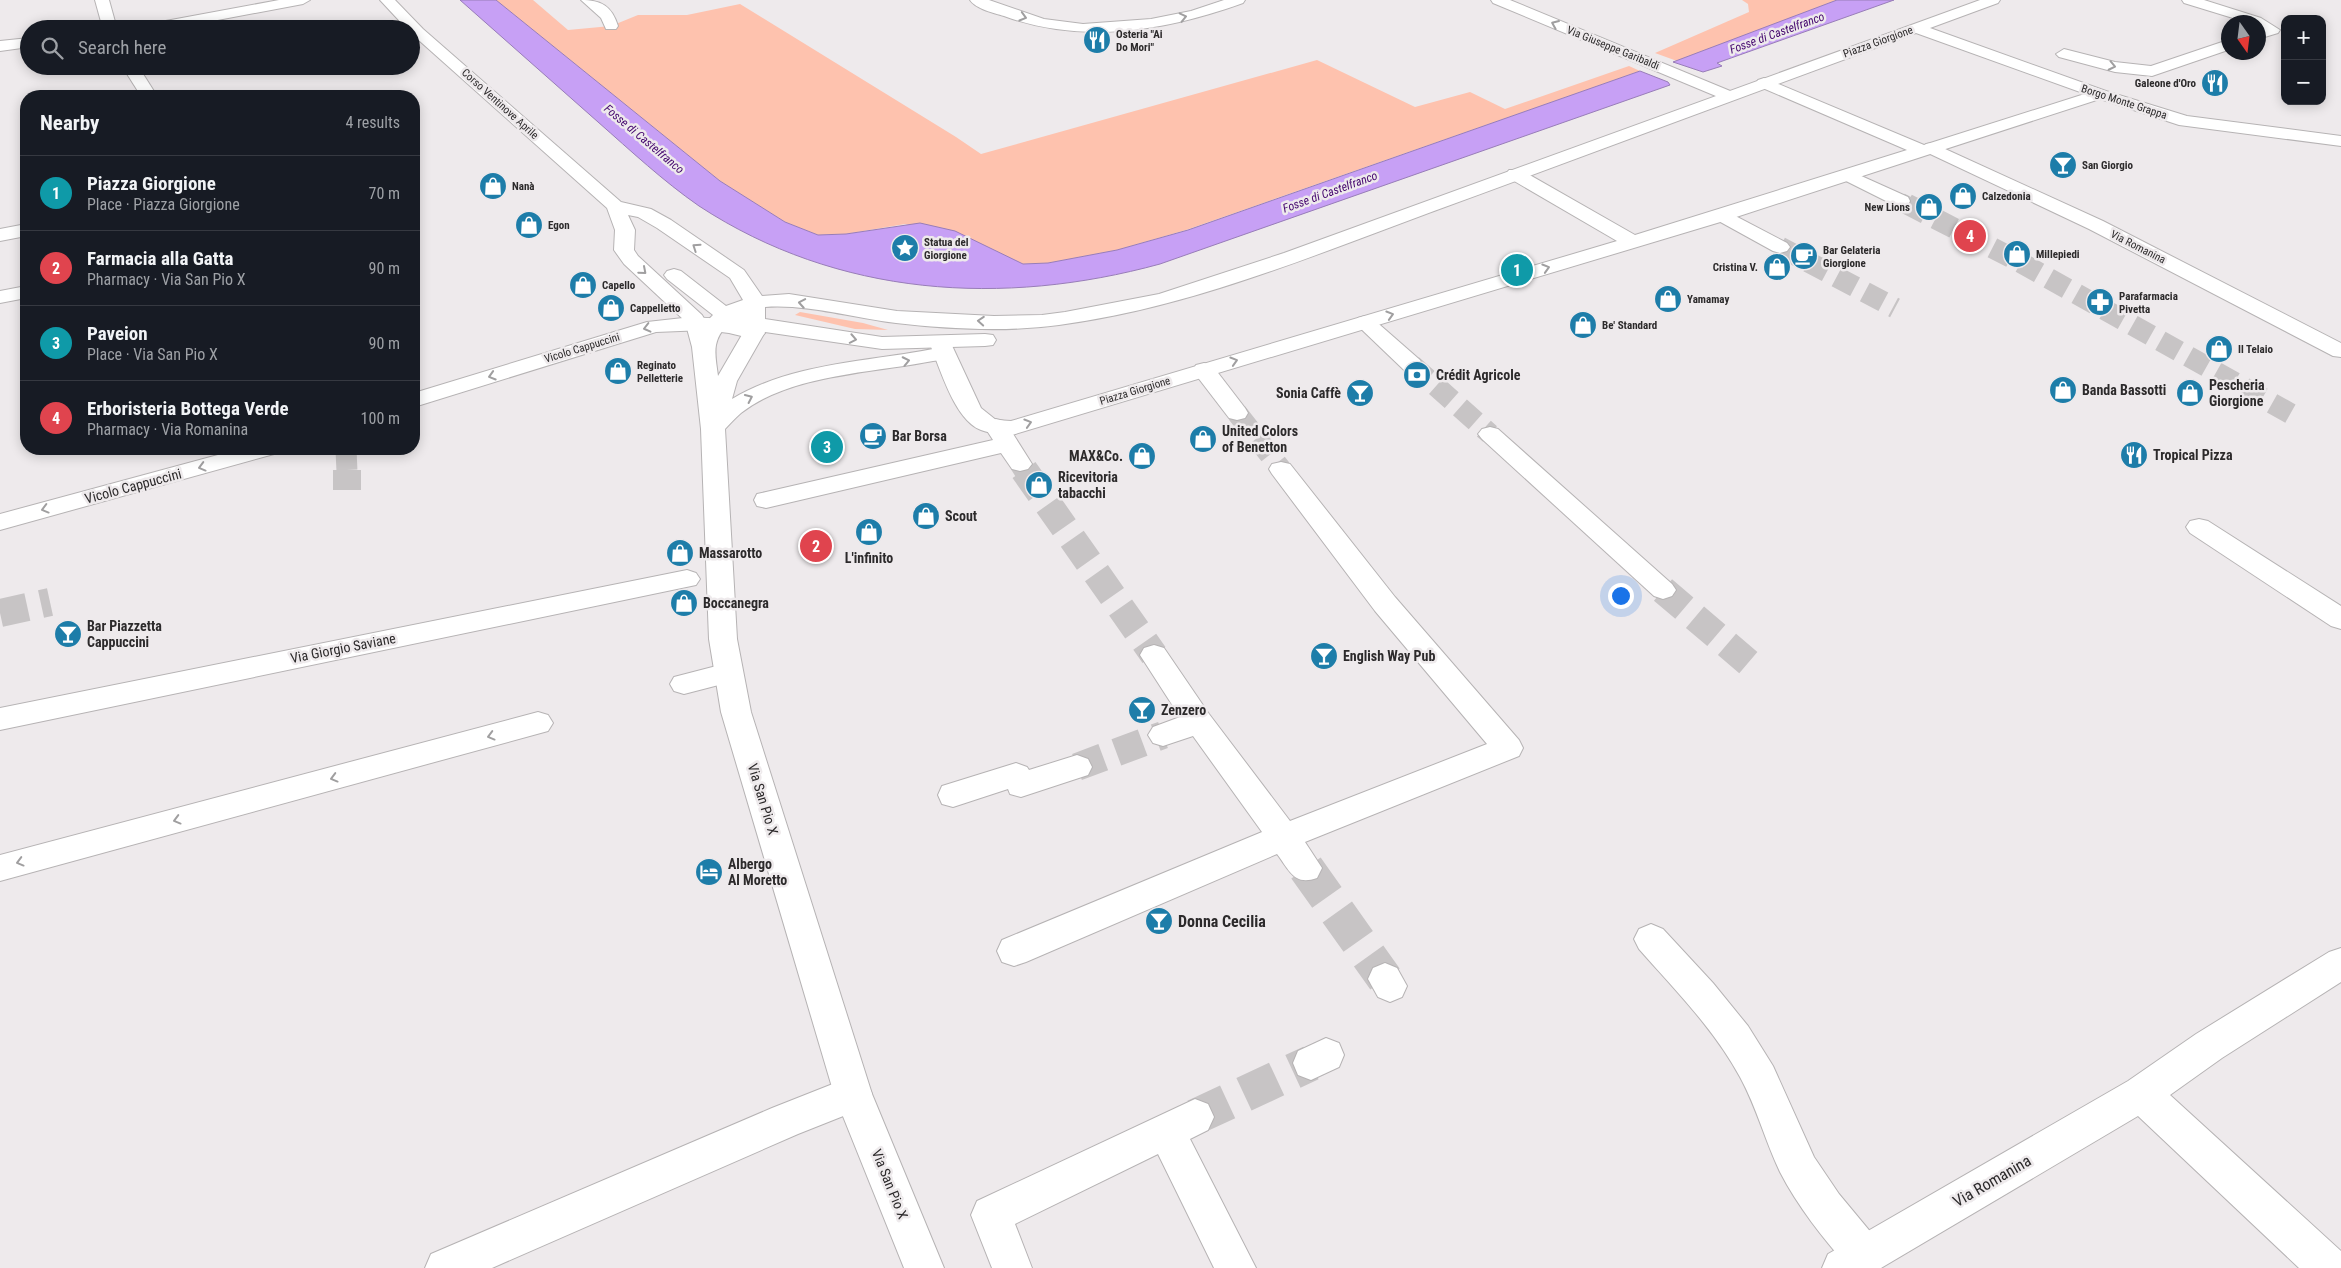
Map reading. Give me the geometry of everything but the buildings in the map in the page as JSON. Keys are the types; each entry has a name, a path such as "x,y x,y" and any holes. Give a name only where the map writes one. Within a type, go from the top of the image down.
{"street":[{"path":"102,0 108,20"},
{"path":"193,20 303,0"},
{"name":"Corso Ventinove Aprile","path":"387,0 406,20"},
{"path":"588,0 608,16 611,26"},
{"path":"977,0 996,9 1060,27 1120,28 1184,17 1238,0"},
{"name":"Via Giuseppe Garibaldi","path":"1498,0 1729,96"},
{"name":"Piazza Giorgione","path":"1042,321 1136,306 1194,290 1334,241 1993,0"},
{"path":"2189,0 2237,15"},
{"path":"2266,26 2273,30 2266,32"},
{"name":"Borgo Monte Grappa","path":"1916,28 2100,94 2185,122 2341,141"},
{"name":"Corso Ventinove Aprile","path":"420,34 615,206"},
{"path":"0,46 20,43"},
{"path":"2064,54 2115,67 2152,71 2221,47"},
{"path":"136,75 145,90"},
{"path":"1764,83 1928,149"},
{"name":"Piazza Giorgione","path":"766,500 1002,435 1012,428 1722,215 2100,94"},
{"name":"Via Romanina","path":"1928,149 2096,225 2341,351"},
{"path":"1515,174 1633,242"},
{"path":"1848,175 1901,201"},
{"path":"615,206 625,230 669,271 712,320"},
{"path":"615,206 644,214 664,224 737,274 748,288 754,320 726,381 712,429"},
{"path":"1722,215 1780,247"},
{"path":"625,230 624,250 631,260 686,308 712,320"},
{"path":"0,235 20,231"},
{"path":"737,274 955,319"},
{"path":"0,297 20,293"},
{"path":"754,320 789,300 897,317 994,322 1042,321"},
{"path":"712,320 739,307 754,320 882,343 942,347"},
{"name":"Vicolo Cappuccini","path":"420,398 648,328 712,320 754,320"},
{"name":"Via San Pio X","path":"712,320 704,347 712,429 723,639 736,712 775,834 853,1094 924,1268"},
{"path":"712,429 727,412 738,404 789,381 904,362 942,347 985,340 1042,321"},
{"path":"1365,322 1412,365"},
{"path":"942,347 961,393 972,411 987,425 1002,435 1020,464"},
{"path":"1204,370 1237,413"},
{"path":"1490,434 1663,590"},
{"name":"Vicolo Cappuccini","path":"0,522 244,455"},
{"path":"1014,951 1284,837 1508,748 1385,604 1281,469"},
{"path":"2199,527 2341,619"},
{"name":"Via Giorgio Saviane","path":"0,719 687,579"},
{"path":"1154,655 1306,868"},
{"path":"684,684 728,673"},
{"path":"1163,735 1200,722"},
{"path":"0,868 538,723"},
{"path":"953,795 1016,775 1021,785 1077,767"},
{"path":"1650,939 1707,1001 1746,1053 1770,1100 1794,1158 1824,1207 1853,1262"},
{"name":"Via Romanina","path":"1853,1262 2141,1094 2209,1046 2341,963"},
{"path":"445,1268 785,1121 853,1094"},
{"path":"2141,1094 2330,1268"},
{"path":"1012,1268 991,1215 1180,1124 1236,1268"}],"shaded area":[{"path":"496,0 533,0 568,30 611,26 638,15 687,15 740,4 981,154 1317,60 1415,107 1470,92 1505,109 1629,66 1640,71 1186,230 1117,250 1048,263 1023,264 981,244 905,224 846,234 818,235 785,222 720,181"},
{"path":"1742,0 1837,0 1677,61 1655,53 1749,12 1748,4"},
{"path":"800,312 863,323 888,330 855,329 795,315"}],"water":[{"name":"Fosse di Castelfranco","path":"460,0 496,0 720,181 785,222 818,235 846,234 920,223 955,231 1023,264 1048,263 1117,250 1188,230 1640,71 1668,82 1670,85 1160,264 1101,278 1041,286 982,289 923,285 865,276 808,260 752,236 699,206 647,166"},
{"name":"Fosse di Castelfranco","path":"1837,0 1894,0 1717,63 1722,66 1703,72 1673,62"}],"tunnel":[{"path":"1901,201 1907,204"},
{"path":"1907,204 2016,260 2293,415"},
{"path":"1780,247 1895,308"},
{"path":"1412,365 1490,434"},
{"path":"1237,413 1281,469"},
{"path":"346,455 347,472"},
{"path":"1020,464 1025,472"},
{"path":"1024,470 1154,655"},
{"path":"347,472 347,490"},
{"path":"1663,590 1750,664"},
{"path":"0,613 50,602"},
{"path":"1077,767 1163,735"},
{"path":"1306,868 1385,979"},
{"path":"1195,1117 1311,1063"}],"place":[{"name":"Osteria \"Ai Do Mori\"","path":"1097,40"},
{"name":"Galeone d'Oro","path":"2215,83"},
{"name":"San Giorgio","path":"2063,165"},
{"name":"Nanà","path":"493,186"},
{"name":"Calzedonia","path":"1963,196"},
{"name":"New Lions","path":"1929,207"},
{"name":"Egon","path":"529,225"},
{"name":"Erboristeria Bottega Verde","path":"1970,236"},
{"name":"Statua del Giorgione","path":"905,248"},
{"name":"Millepiedi","path":"2017,254"},
{"name":"Bar Gelateria Giorgione","path":"1804,256"},
{"name":"Cristina V.","path":"1777,267"},
{"name":"Piazza Giorgione","path":"1517,270"},
{"name":"Capello","path":"583,285"},
{"name":"Yamamay","path":"1668,299"},
{"name":"Parafarmacia Pivetta","path":"2100,302"},
{"name":"Cappelletto","path":"611,308"},
{"name":"Be' Standard","path":"1583,325"},
{"name":"Il Telaio","path":"2219,349"},
{"name":"Reginato Pelletterie","path":"618,371"},
{"name":"Crédit Agricole","path":"1417,375"},
{"name":"Banda Bassotti","path":"2063,390"},
{"name":"Sonia Caffè","path":"1360,393"},
{"name":"Pescheria Giorgione","path":"2190,393"},
{"name":"Bar Borsa","path":"873,436"},
{"name":"United Colors of Benetton","path":"1203,439"},
{"name":"Paveion","path":"827,447"},
{"name":"Tropical Pizza","path":"2134,455"},
{"name":"MAX&Co.","path":"1142,456"},
{"name":"Ricevitoria tabacchi","path":"1039,485"},
{"name":"Scout","path":"926,516"},
{"name":"L'infinito","path":"869,532"},
{"name":"Farmacia alla Gatta","path":"816,546"},
{"name":"Massarotto","path":"680,553"},
{"name":"Boccanegra","path":"684,603"},
{"name":"Bar Piazzetta Cappuccini","path":"68,634"},
{"name":"English Way Pub","path":"1324,656"},
{"name":"Zenzero","path":"1142,710"},
{"name":"Albergo Al Moretto","path":"709,872"},
{"name":"Donna Cecilia","path":"1159,921"}]}
